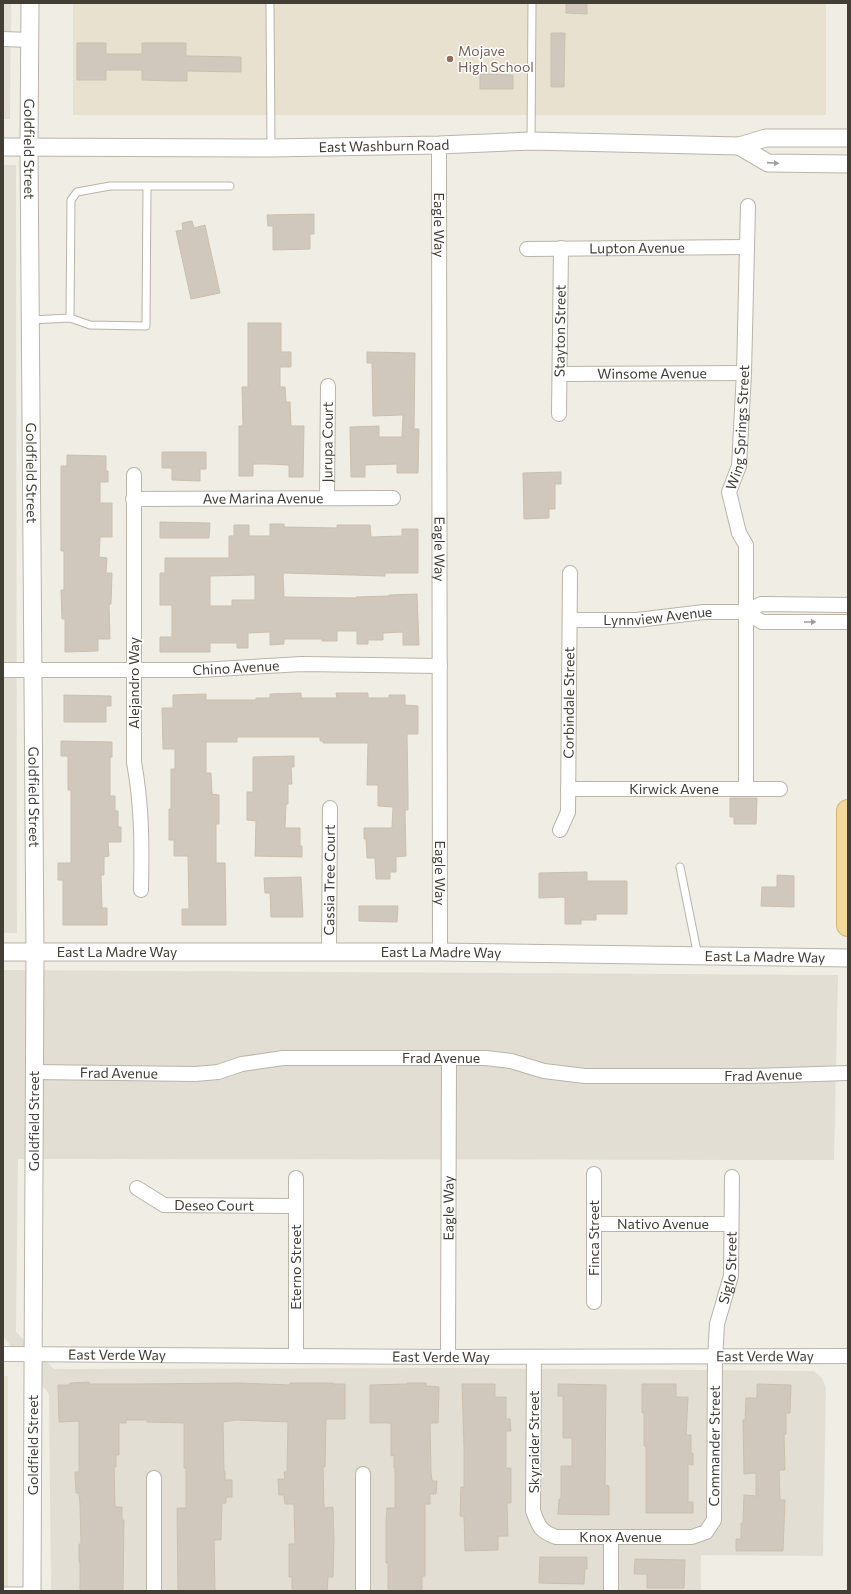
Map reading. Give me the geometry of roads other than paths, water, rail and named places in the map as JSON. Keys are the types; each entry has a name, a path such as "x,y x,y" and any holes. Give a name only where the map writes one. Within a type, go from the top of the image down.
{"main road":[{"path":"848,811 848,925"}],"street":[{"name":"Goldfield Street","path":"30,3 29,147 35,952 32,1591"},
{"path":"3,39 30,40"},
{"name":"East Washburn Road","path":"3,147 271,148 439,145 531,141 739,146 766,138 848,138"},
{"name":"Eagle Way","path":"439,145 440,952"},
{"name":"East Washburn Road","path":"739,146 768,163 848,164"},
{"name":"Wing Springs Street","path":"746,789 746,545 739,533 729,492 739,466 744,373 748,206"},
{"name":"Lupton Avenue","path":"527,249 747,247"},
{"name":"Stayton Street","path":"560,414 561,248"},
{"name":"Winsome Avenue","path":"560,374 744,373"},
{"name":"Jurupa Court","path":"327,498 328,386"},
{"name":"Alejandro Way","path":"134,475 134,762 139,792 142,837 141,890"},
{"name":"Ave Marina Avenue","path":"133,499 393,498"},
{"name":"Corbindale Street","path":"560,830 568,812 570,573"},
{"path":"746,612 762,622 783,613 848,605"},
{"name":"Lynnview Avenue","path":"570,620 637,620 704,612 746,612"},
{"path":"783,613 848,622"},
{"name":"Chino Avenue","path":"3,670 200,670 302,664 440,666"},
{"name":"Kirwick Avene","path":"568,789 780,789"},
{"name":"Cassia Tree Court","path":"329,952 330,808"},
{"name":"East La Madre Way","path":"3,952 440,952 848,958"},
{"name":"Frad Avenue","path":"34,1072 195,1074 218,1072 242,1064 283,1058 486,1058 511,1061 544,1071 585,1076 750,1076 848,1073"},
{"name":"Eagle Way","path":"448,1357 449,1058"},
{"name":"Finca Street","path":"594,1174 594,1302"},
{"name":"Siglo Street","path":"715,1358 717,1324 731,1276 732,1177"},
{"name":"Eterno Street","path":"296,1178 296,1356"},
{"name":"Deseo Court","path":"137,1188 164,1205 295,1206"},
{"name":"Nativo Avenue","path":"594,1224 731,1224"},
{"name":"East Verde Way","path":"3,1354 715,1358 848,1356"},
{"name":"Skyraider Street","path":"534,1357 533,1511 538,1526"},
{"name":"Commander Street","path":"706,1532 714,1520 715,1358"},
{"path":"363,1474 363,1591"},
{"path":"154,1478 154,1591"},
{"name":"Knox Avenue","path":"538,1526 544,1533 556,1537 692,1537 706,1532"},
{"path":"611,1537 611,1591"}],"lane":[{"path":"270,3 271,148"},
{"path":"531,141 532,3"},
{"path":"70,318 71,200 77,192 110,186 230,186"},
{"path":"30,320 70,318 90,325 146,326 147,186"},
{"path":"680,867 698,956"},
{"path":"3,1590 32,1591"}],"place":[{"name":"Mojave High School","path":"450,59"}]}
